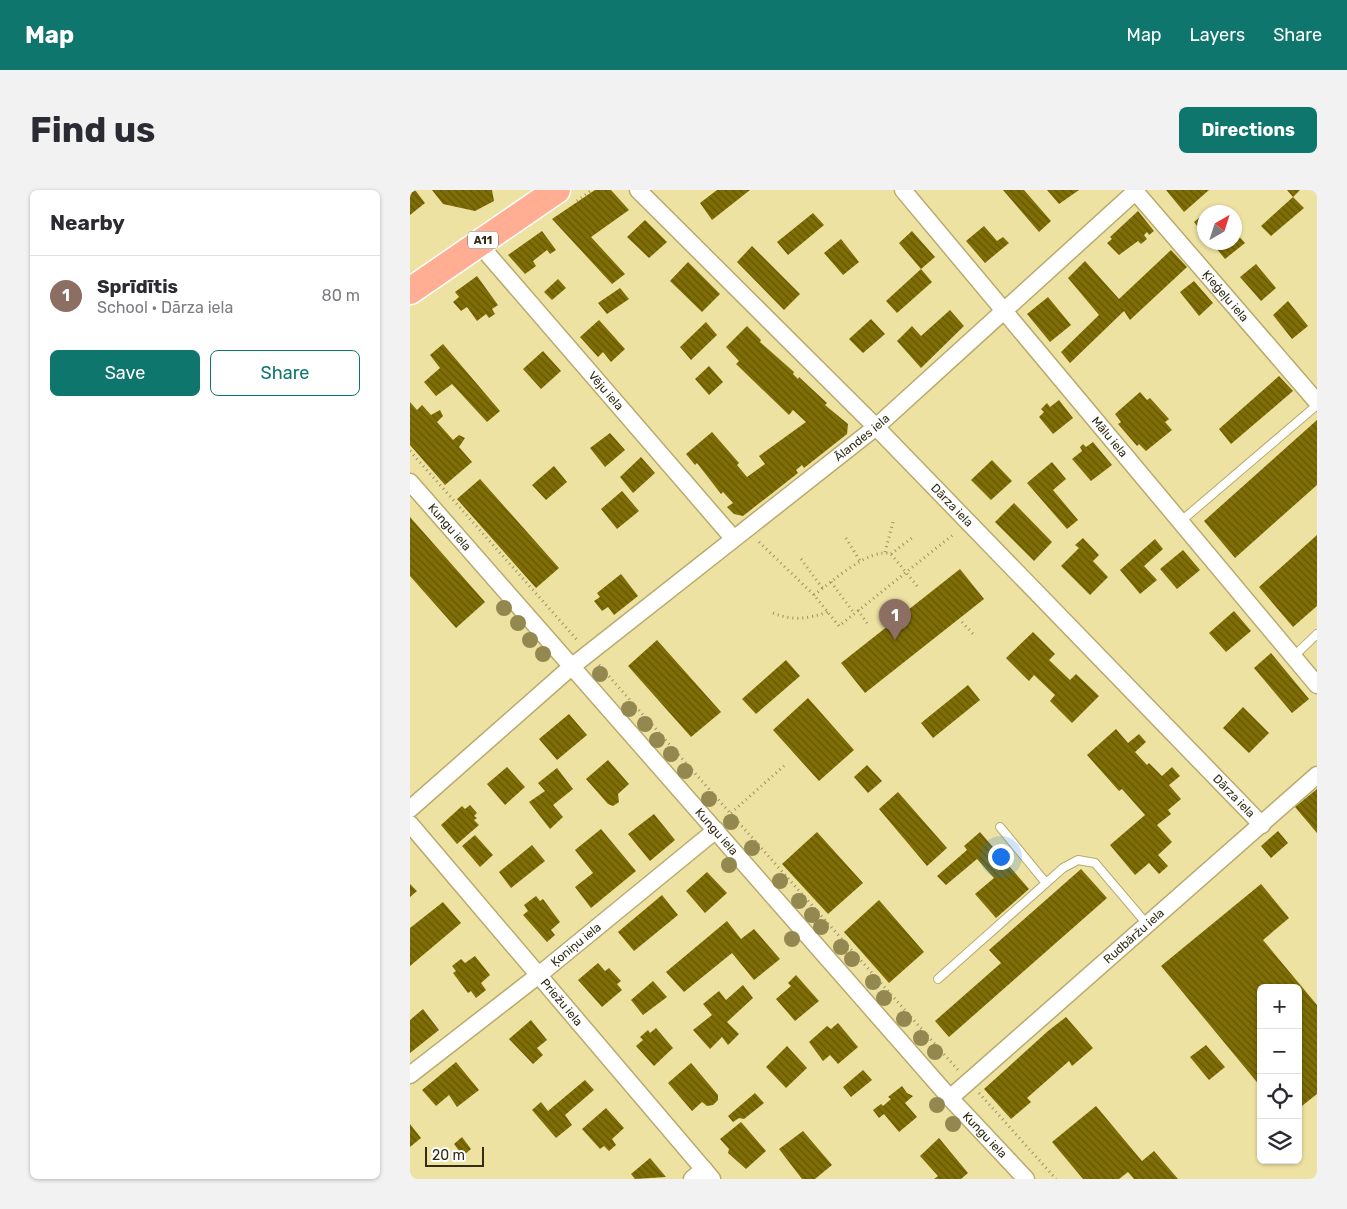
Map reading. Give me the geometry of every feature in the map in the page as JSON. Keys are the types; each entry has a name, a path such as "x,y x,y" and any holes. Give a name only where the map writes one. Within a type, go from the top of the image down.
{"highway":[{"name":"A11","path":"410,291 557,190"}],"street":[{"name":"Dārza iela","path":"638,190 876,427 1262,825"},
{"name":"Mālu iela","path":"903,190 1002,311 1317,685"},
{"name":"Ālandes iela","path":"410,809 570,668 876,427 1135,190"},
{"name":"Ķieģeļu iela","path":"1135,190 1317,403"},
{"name":"Vēju iela","path":"479,244 739,533"},
{"name":"Kungu iela","path":"410,482 570,668 716,830 950,1098 1026,1179"},
{"name":"Rudbāržu iela","path":"950,1098 1146,923 1262,825 1317,775"},
{"name":"Priežu iela","path":"410,824 540,974 703,1176"},
{"name":"Ķoniņu iela","path":"410,1075 540,974 716,830"}],"lane":[{"path":"1180,522 1317,403"},
{"path":"1293,657 1317,634"},
{"path":"1000,827 1046,883"},
{"path":"938,978 1063,868 1078,860 1095,864 1146,923"}],"path":[{"path":"410,451 1056,1179"},
{"path":"885,552 893,522"},
{"path":"739,533 814,595 838,626 969,522"},
{"path":"846,538 860,560"},
{"path":"891,554 913,538"},
{"path":"814,595 860,560 885,552 891,554 918,587"},
{"path":"801,558 823,589"},
{"path":"831,582 854,613"},
{"path":"858,610 869,626"},
{"path":"773,613 788,618 807,619 828,612"},
{"path":"962,622 972,634"},
{"path":"731,814 785,765"}],"building":[{"path":"410,190 415,190 425,203 410,215"},
{"path":"432,190 492,190 494,201 475,211 443,204"},
{"path":"595,190 611,190 629,210 591,237 625,274 612,284 552,219"},
{"path":"717,190 750,190 712,220 700,203"},
{"path":"1003,190 1024,190 1051,221 1039,232"},
{"path":"1047,190 1079,190 1059,204"},
{"path":"1166,190 1209,190 1184,212"},
{"path":"1287,190 1300,190 1293,197"},
{"path":"1293,197 1304,208 1271,236 1261,226"},
{"path":"1138,211 1154,231 1149,235 1147,232 1144,235 1147,239 1141,244 1138,241 1119,255 1107,243 1112,239 1110,237"},
{"path":"813,213 824,225 788,255 777,242"},
{"path":"645,220 667,242 649,258 627,237"},
{"path":"984,226 997,241 1003,237 1009,243 985,263 966,241"},
{"path":"542,231 556,250 550,254 547,250 533,261 536,266 525,274 508,255"},
{"path":"912,231 935,257 921,269 899,243"},
{"path":"841,239 859,262 843,275 824,253"},
{"path":"752,246 800,294 784,310 737,262"},
{"path":"1171,250 1187,267 1130,320 1124,311 1070,363 1061,352 1099,315 1068,278 1085,261 1119,299"},
{"path":"1218,250 1236,250 1225,259"},
{"path":"688,262 720,294 702,312 670,281"},
{"path":"1256,264 1276,288 1261,301 1240,277"},
{"path":"921,269 932,282 897,313 886,301"},
{"path":"477,276 498,305 492,309 495,314 489,318 486,314 477,321 467,307 461,311 453,302 459,297 455,292"},
{"path":"558,279 566,288 552,300 544,292"},
{"path":"1194,281 1213,303 1199,316 1180,292"},
{"path":"620,288 629,299 607,314 598,303"},
{"path":"1048,297 1071,325 1050,342 1027,314"},
{"path":"1288,301 1308,326 1292,339 1273,315"},
{"path":"950,310 964,326 921,368 897,341 912,326 921,336"},
{"path":"871,319 885,334 863,353 849,339"},
{"path":"599,320 625,349 611,362 603,352 598,357 580,337"},
{"path":"706,322 717,335 691,360 680,347"},
{"path":"747,326 761,340 760,342 794,372 793,374 798,379 799,377 827,403 825,405 848,424 847,434 804,468 802,465 796,470 798,473 743,516 734,514 727,507 733,503 723,492 721,494 697,463 695,465 686,454 712,432 739,463 737,465 747,477 765,464 759,456 806,422 793,410 789,415 736,364 739,361 726,347"},
{"path":"443,344 500,411 487,422 452,384 436,396 424,382 440,368 430,355"},
{"path":"543,351 561,371 541,389 523,369"},
{"path":"709,366 723,382 709,395 695,379"},
{"path":"1279,376 1293,391 1231,444 1219,429"},
{"path":"1140,392 1147,400 1150,398 1169,419 1165,422 1172,430 1146,451 1139,444 1137,446 1118,424 1121,422 1115,414"},
{"path":"1059,400 1073,418 1053,434 1039,417 1044,412 1041,409 1047,403 1050,407"},
{"path":"410,402 417,410 422,405 431,415 440,410 443,416 437,422 453,440 459,435 465,438 459,447 472,462 445,485 410,445"},
{"path":"1317,420 1317,485 1235,558 1204,521"},
{"path":"610,433 625,450 605,467 590,448"},
{"path":"1093,442 1112,465 1091,481 1072,459 1082,451 1080,447 1083,444 1086,447"},
{"path":"641,457 655,473 633,493 620,477"},
{"path":"992,460 1012,481 991,500 971,480"},
{"path":"1052,462 1066,479 1053,490 1078,520 1067,529 1027,483"},
{"path":"554,466 567,482 546,500 532,485"},
{"path":"480,479 559,568 536,588 457,499"},
{"path":"622,491 639,511 617,529 601,509"},
{"path":"1014,503 1052,542 1034,561 995,522"},
{"path":"410,517 485,602 456,628 410,576"},
{"path":"1317,535 1317,606 1293,627 1259,587"},
{"path":"1083,538 1099,555 1093,561 1108,577 1090,595 1061,566 1079,548 1075,545"},
{"path":"1155,539 1163,549 1144,566 1157,580 1140,594 1120,570"},
{"path":"1183,550 1200,570 1177,589 1160,569"},
{"path":"960,569 984,599 865,693 841,663"},
{"path":"621,574 638,596 614,615 608,607 602,611 594,601 600,597 597,593"},
{"path":"1234,611 1251,631 1226,652 1209,633"},
{"path":"1033,632 1055,654 1049,660 1070,680 1076,674 1099,696 1072,723 1050,701 1055,695 1034,675 1029,681 1006,658"},
{"path":"657,640 721,712 691,737 628,666"},
{"path":"1271,653 1309,699 1292,713 1254,668"},
{"path":"786,660 800,676 756,714 742,699"},
{"path":"968,685 980,700 933,738 921,723"},
{"path":"808,698 854,750 819,781 773,730"},
{"path":"1243,707 1269,733 1249,753 1223,728"},
{"path":"569,714 587,735 557,760 539,739"},
{"path":"1116,729 1128,743 1139,734 1146,742 1135,752 1147,765 1149,763 1162,776 1172,767 1180,776 1169,785 1181,799 1168,810 1171,814 1157,825 1172,842 1158,855 1168,866 1159,874 1149,863 1135,875 1110,845 1145,815 1122,789 1119,791 1087,755"},
{"path":"608,760 629,784 618,794 619,802 613,806 608,804 586,779"},
{"path":"867,765 882,781 868,793 854,777"},
{"path":"507,767 525,787 505,805 487,784"},
{"path":"557,768 573,789 553,805 563,817 550,829 529,802 545,791 538,783"},
{"path":"1317,789 1317,833 1295,807"},
{"path":"898,792 947,848 927,866 879,809"},
{"path":"470,805 477,813 474,816 477,818 474,820 479,825 457,844 441,825 462,806 465,809"},
{"path":"654,814 675,840 650,861 628,834"},
{"path":"601,829 636,871 591,908 575,887 593,873 575,850"},
{"path":"1278,831 1288,843 1271,858 1261,846"},
{"path":"817,832 863,883 828,914 782,864"},
{"path":"980,832 1029,889 996,918 975,894 994,878 977,859 946,885 937,876 967,850 964,846"},
{"path":"475,835 493,855 480,867 462,846"},
{"path":"532,845 545,861 511,888 499,872"},
{"path":"1081,869 1107,898 949,1037 935,1021 1001,963 989,950"},
{"path":"707,872 727,893 705,913 686,891"},
{"path":"410,884 417,891 410,897"},
{"path":"1261,884 1289,918 1263,940 1300,984 1257,984 1257,1082 1161,966"},
{"path":"662,895 678,915 634,951 618,932"},
{"path":"536,896 540,901 543,899 560,922 551,930 555,935 547,942 523,915 528,911 524,905"},
{"path":"879,900 924,952 889,983 844,932"},
{"path":"443,902 461,923 410,966 410,928"},
{"path":"727,921 741,939 754,929 780,959 754,980 732,953 684,992 666,972"},
{"path":"475,956 490,975 481,983 486,990 476,998 471,991 468,993 453,973 456,971 452,966 461,959 465,963"},
{"path":"598,963 605,971 609,968 621,981 617,984 622,990 602,1007 578,980"},
{"path":"796,975 819,1001 795,1021 776,999 791,986 788,983"},
{"path":"653,981 667,997 643,1015 631,1000"},
{"path":"743,985 753,998 727,1022 739,1034 728,1045 722,1037 710,1049 693,1030 712,1015 703,1004 719,991 726,1000"},
{"path":"1302,987 1317,1005 1317,1094 1302,1106"},
{"path":"423,1009 439,1030 410,1053 410,1020"},
{"path":"1066,1017 1093,1048 1072,1066 1069,1061 1027,1098 1031,1102 1011,1119 984,1089"},
{"path":"531,1020 547,1040 537,1048 543,1055 533,1064 509,1039"},
{"path":"838,1023 858,1047 838,1064 830,1055 823,1061 809,1042 827,1026 831,1029"},
{"path":"656,1028 673,1048 654,1066 636,1046 643,1040 640,1037 648,1030 650,1033"},
{"path":"1206,1045 1225,1067 1209,1080 1190,1057"},
{"path":"787,1046 807,1068 786,1088 766,1067"},
{"path":"456,1062 479,1090 457,1107 449,1095 436,1106 422,1090"},
{"path":"691,1063 718,1095 718,1100 713,1105 707,1106 702,1102 692,1111 668,1083"},
{"path":"863,1070 872,1080 851,1097 843,1087"},
{"path":"585,1080 594,1090 565,1115 572,1125 556,1138 532,1110 541,1102 548,1111"},
{"path":"902,1086 907,1093 913,1096 905,1103 917,1117 899,1132 884,1114 879,1118 873,1110 881,1104 883,1106 891,1099 888,1097"},
{"path":"755,1093 764,1103 744,1119 739,1118 733,1122 728,1116"},
{"path":"1096,1106 1142,1161 1154,1151 1178,1179 1134,1179 1128,1172 1119,1179 1083,1179 1052,1142"},
{"path":"606,1108 624,1128 612,1139 616,1145 609,1151 604,1146 600,1149 582,1129"},
{"path":"741,1122 766,1151 746,1169 728,1153 729,1149 720,1139"},
{"path":"410,1124 421,1138 410,1147"},
{"path":"803,1131 832,1165 815,1179 802,1179 779,1149"},
{"path":"462,1137 471,1149 463,1156 454,1144"},
{"path":"939,1138 968,1173 961,1179 934,1179 938,1176 920,1156"},
{"path":"650,1158 666,1177 635,1179 631,1174"}],"place":[{"name":"Sprīdītis","path":"895,640"}]}
